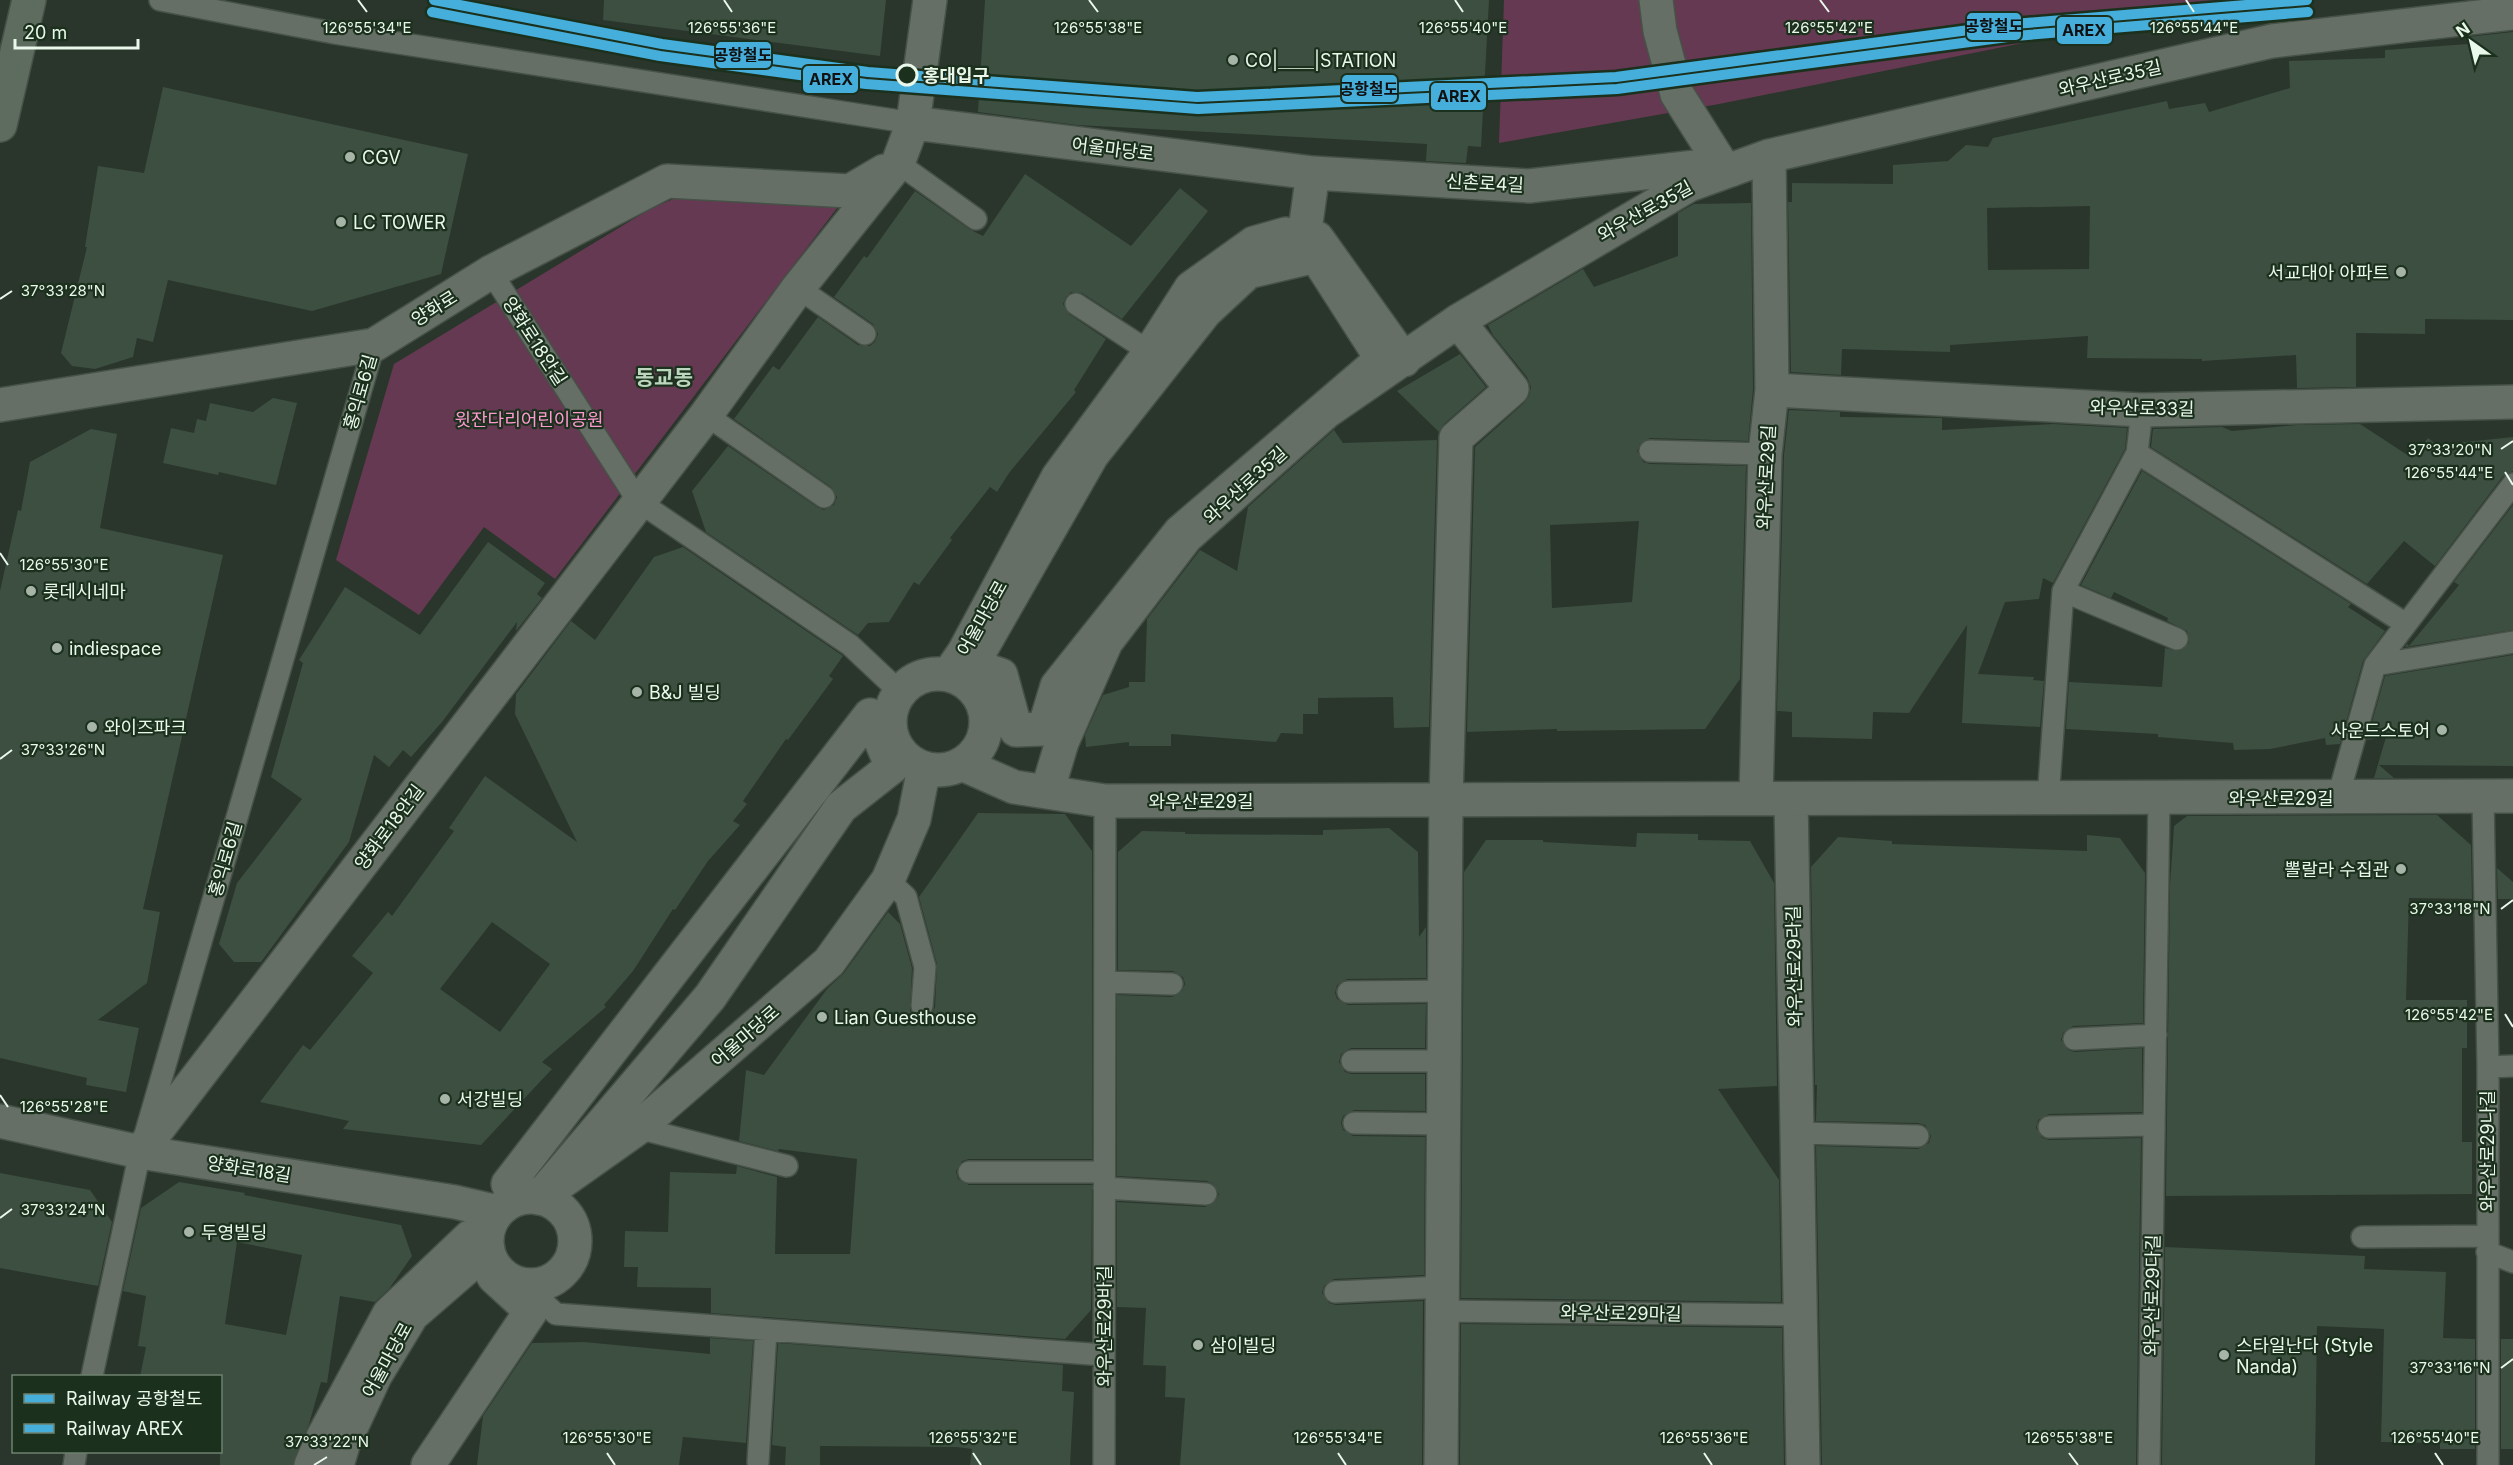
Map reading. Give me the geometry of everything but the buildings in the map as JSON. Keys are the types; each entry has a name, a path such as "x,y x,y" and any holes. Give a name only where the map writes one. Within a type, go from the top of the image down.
{"main road":[{"path":"0,125 29,0"}],"street":[{"name":"양화로18안길","path":"140,1152 638,501 706,416 798,288 898,163 913,123 930,0"},
{"path":"1656,0 1660,31 1677,94 1726,167"},
{"name":"와우산로35길","path":"1047,792 1062,742 1106,642 1186,537 1326,412 1458,321 1689,184 1726,167 1769,156 2272,41 2513,14"},
{"name":"어울마당로","path":"913,123 1230,165 1313,173"},
{"name":"와우산로29길","path":"1756,797 1765,454 1772,390 1769,156"},
{"name":"양화로","path":"0,405 374,345 491,272 667,181 850,191 898,163"},
{"name":"신촌로4길","path":"1313,173 1529,186 1726,167"},
{"path":"1313,173 1310,246 1382,359 1180,532 1057,686 1044,729 1016,730 1001,675 972,665 1092,455 1205,312 1248,272 1310,246 1317,238 1404,360"},
{"name":"어울마당로","path":"949,674 964,652 1058,477 1150,352 1191,288 1254,243 1286,234 1310,246"},
{"path":"1441,1465 1446,800 1456,438 1512,389 1458,321"},
{"name":"와우산로33길","path":"1772,390 2142,410 2513,402"},
{"path":"934,673 949,674 963,680 975,690 983,702 987,717 986,732 973,755 962,764 951,769 924,768 910,761 899,751 891,737 889,721 892,705 900,692 919,677 934,673"},
{"path":"539,1198 524,1197 510,1202 498,1212 490,1225 487,1239 488,1254 495,1268 519,1284 534,1286 547,1282 565,1270 574,1251 575,1237 572,1223 564,1211 552,1202 539,1198 508,1184 870,716 892,767 841,807 710,997 539,1198"},
{"name":"와우산로29길","path":"962,764 1014,787 1105,801 1756,797 1791,799 2498,797"},
{"name":"어울마당로","path":"539,1198 638,1128 829,962 888,880 914,819 924,768"},
{"name":"와우산로29라길","path":"1791,799 1803,1465"},
{"name":"양화로18길","path":"0,1121 140,1152 455,1202 498,1212"},
{"path":"311,1465 323,1437 389,1314 470,1237 494,1277 531,1311 428,1465"},
{"name":"어울마당로","path":"337,1465 375,1376 412,1315 488,1249"}],"lane":[{"path":"160,0 334,33 913,123"},
{"path":"898,163 976,219"},
{"name":"양화로18안길","path":"491,272 638,501 850,645 900,692"},
{"path":"798,288 866,334"},
{"path":"1076,304 1150,352"},
{"name":"홍익로6길","path":"92,1375 140,1152 374,345"},
{"path":"2048,799 2063,591 2137,453 2142,410"},
{"path":"706,416 824,497"},
{"path":"1650,451 1765,454"},
{"path":"2137,453 2406,624"},
{"path":"2338,797 2375,665 2513,484"},
{"path":"2063,591 2177,639"},
{"path":"2375,665 2513,642"},
{"name":"와우산로29나길","path":"2488,1465 2488,1067 2498,797"},
{"name":"와우산로29다길","path":"2149,1465 2159,798"},
{"name":"와우산로29바길","path":"1104,1465 1105,801"},
{"path":"888,880 906,897 925,967 922,1006"},
{"path":"1104,982 1172,984"},
{"path":"1348,992 1444,991"},
{"path":"2074,1039 2156,1035"},
{"path":"1352,1061 1444,1061"},
{"name":"와우산로29나길","path":"2488,1067 2513,1066"},
{"path":"1354,1123 1443,1124"},
{"path":"2049,1127 2154,1125"},
{"path":"638,1128 787,1166"},
{"path":"1797,1133 1918,1136"},
{"path":"969,1172 1104,1180 1206,1194"},
{"name":"와우산로29나길","path":"2362,1237 2487,1244 2513,1262"},
{"path":"534,1286 542,1301 556,1314 1104,1354"},
{"name":"와우산로29마길","path":"1335,1292 1800,1315"},
{"path":"758,1462 766,1331"}],"green space":[{"path":"1504,0 2305,0 2138,20 1719,104 1499,143"},
{"name":"윗잔다리어린이공원","path":"734,173 850,191 555,579 484,527 419,615 336,560 394,364 650,209"}],"rail line":[{"name":"공항철도","path":"434,0 662,44 868,72 1197,97 1616,77 2014,24 2307,0"},
{"name":"AREX","path":"432,12 660,56 866,84 1198,109 1617,89 2015,36 2308,12"}],"place":[{"name":"CO|＿＿|STATION","path":"1233,60"},
{"name":"홍대입구","path":"907,75"},
{"name":"CGV","path":"350,157"},
{"name":"LC TOWER","path":"341,222"},
{"name":"서교대아 아파트","path":"2401,272"},
{"name":"롯데시네마","path":"31,591"},
{"name":"indiespace","path":"57,648"},
{"name":"B&J 빌딩","path":"637,692"},
{"name":"와이즈파크","path":"92,727"},
{"name":"사운드스토어","path":"2442,730"},
{"name":"뽈랄라 수집관","path":"2401,869"},
{"name":"Lian Guesthouse","path":"822,1017"},
{"name":"서강빌딩","path":"445,1099"},
{"name":"두영빌딩","path":"189,1232"},
{"name":"삼이빌딩","path":"1198,1345"},
{"name":"스타일난다 (Style Nanda)","path":"2224,1355"}],"district":[{"name":"동교동","path":"664,377"}]}
